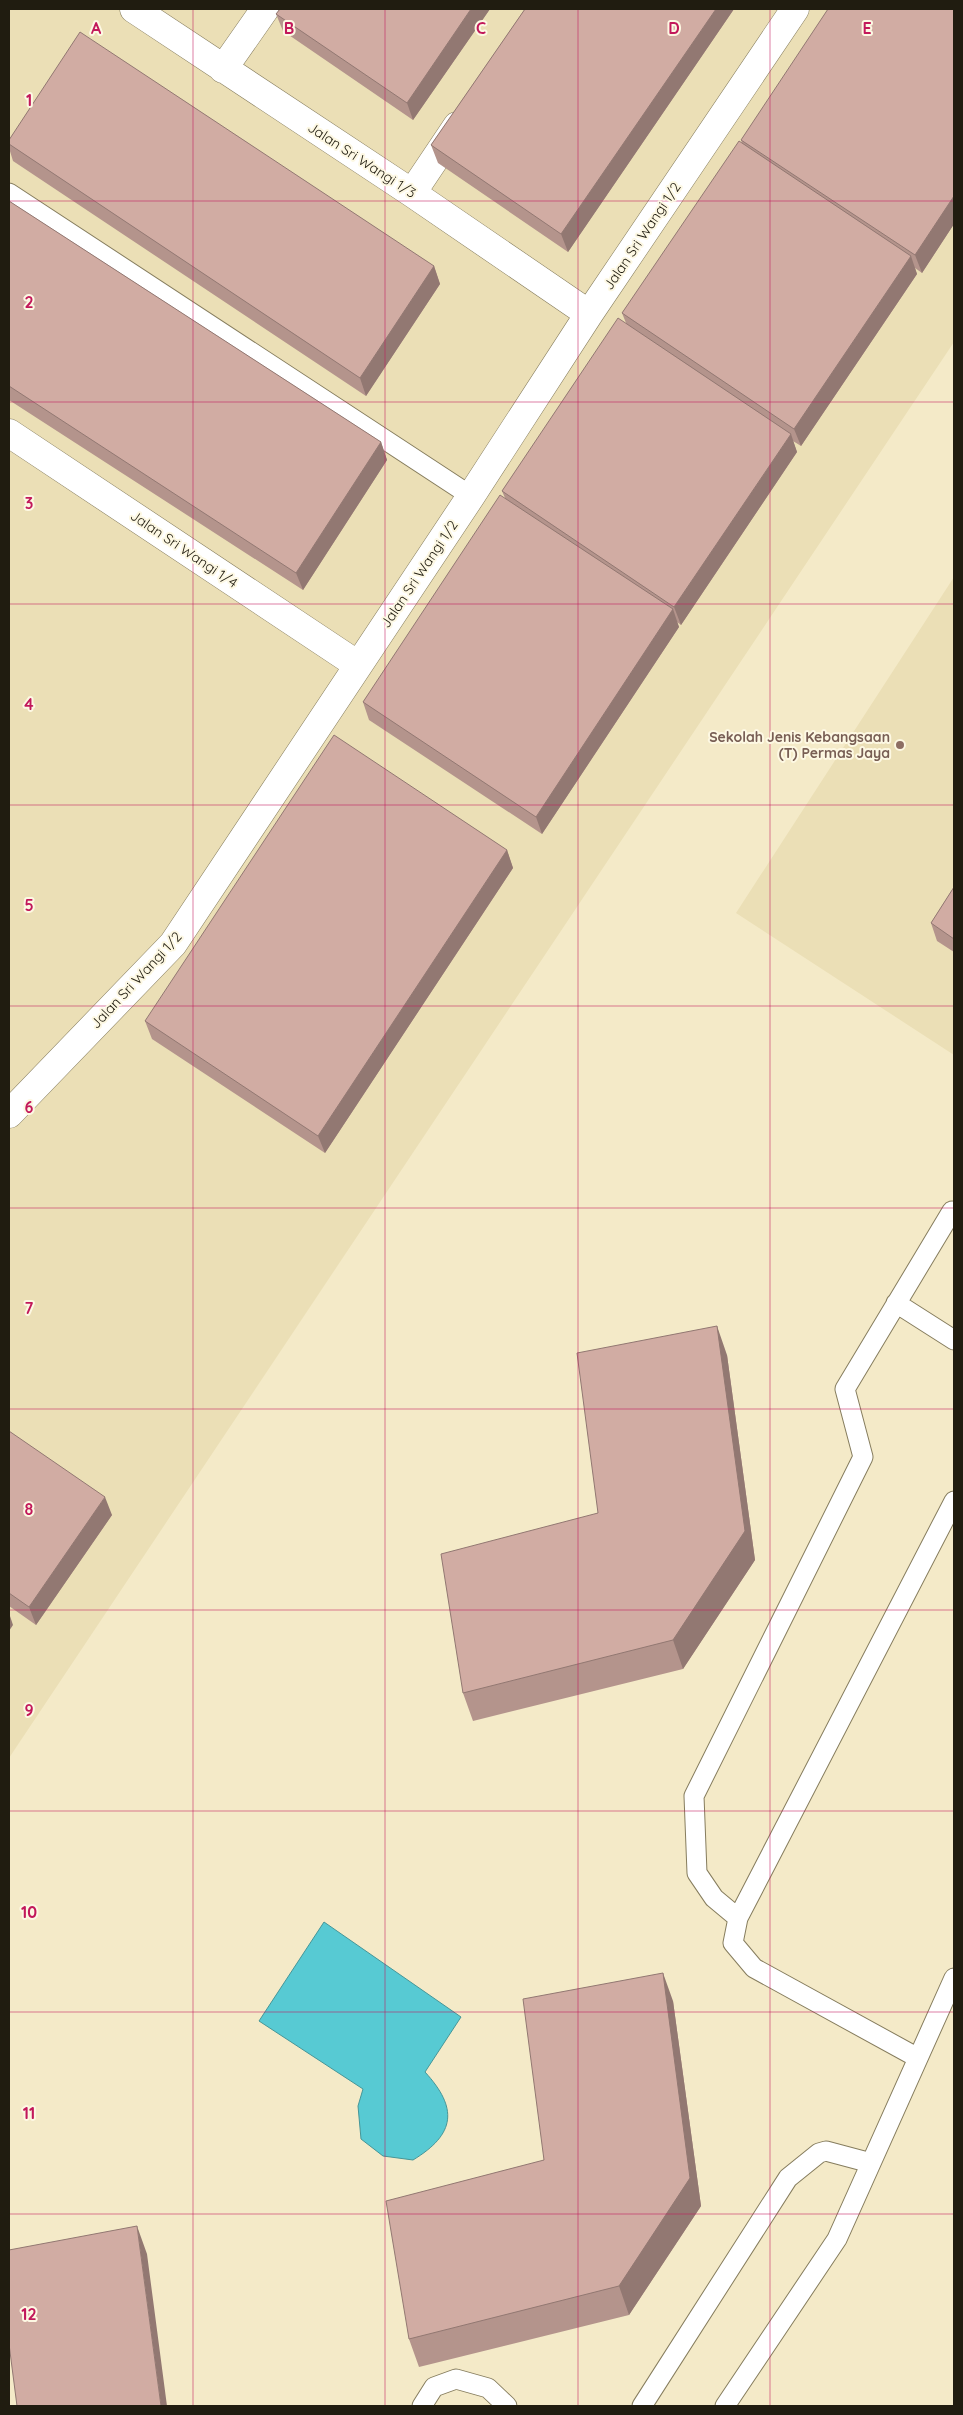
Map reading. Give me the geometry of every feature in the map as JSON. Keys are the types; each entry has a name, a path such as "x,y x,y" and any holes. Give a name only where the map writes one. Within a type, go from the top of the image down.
{"street":[{"name":"Jalan Sri Wangi 1/3","path":"134,9 412,193 589,314"},
{"path":"223,69 265,9"},
{"name":"Jalan Sri Wangi 1/2","path":"9,1114 173,944 471,496 589,314 795,9"},
{"path":"412,193 470,105"},
{"name":"Jalan Sri Wangi 1/4","path":"9,433 358,664"}],"lane":[{"path":"9,193 471,496"},
{"path":"738,1918 714,1898 697,1873 694,1796 863,1457 845,1388 952,1211"},
{"path":"896,1303 954,1340"},
{"path":"918,2058 754,1968 733,1943 738,1918 954,1501"},
{"path":"725,2406 837,2239 954,1978"},
{"path":"642,2406 788,2178 819,2154 826,2151 871,2163"},
{"path":"422,2406 434,2387 456,2379 488,2388 507,2406"}],"shaded area":[{"path":"9,9 954,9 954,342 9,1758"},
{"name":"Sekolah Jenis Kebangsaan (T) Permas Jaya","path":"954,577 954,1055 736,913"}],"water":[{"path":"324,1922 461,2017 425,2072 443,2097 448,2120 438,2140 413,2160 383,2156 361,2139 358,2106 363,2089 259,2021"}],"building":[{"path":"280,9 471,9 407,103 276,14"},
{"path":"525,9 716,9 561,234 431,145"},
{"path":"828,9 954,9 954,196 915,255 741,140"},
{"path":"80,32 434,266 360,378 9,144 9,140"},
{"path":"739,141 911,256 794,429 622,313"},
{"path":"9,201 381,442 296,573 9,386"},
{"path":"618,318 791,434 674,607 502,491"},
{"path":"500,495 673,609 536,817 363,702"},
{"path":"334,735 507,850 318,1136 145,1021"},
{"path":"954,887 954,939 931,923"},
{"path":"717,1326 745,1531 673,1640 463,1693 441,1554 598,1513 577,1353"},
{"path":"9,1431 105,1497 29,1607 9,1593"},
{"path":"663,1973 690,2178 619,2286 409,2339 386,2201 544,2160 523,1999"},
{"path":"137,2226 161,2406 17,2406 9,2344 9,2250"}],"place":[{"name":"Sekolah Jenis Kebangsaan (T) Permas Jaya","path":"900,745"}]}
